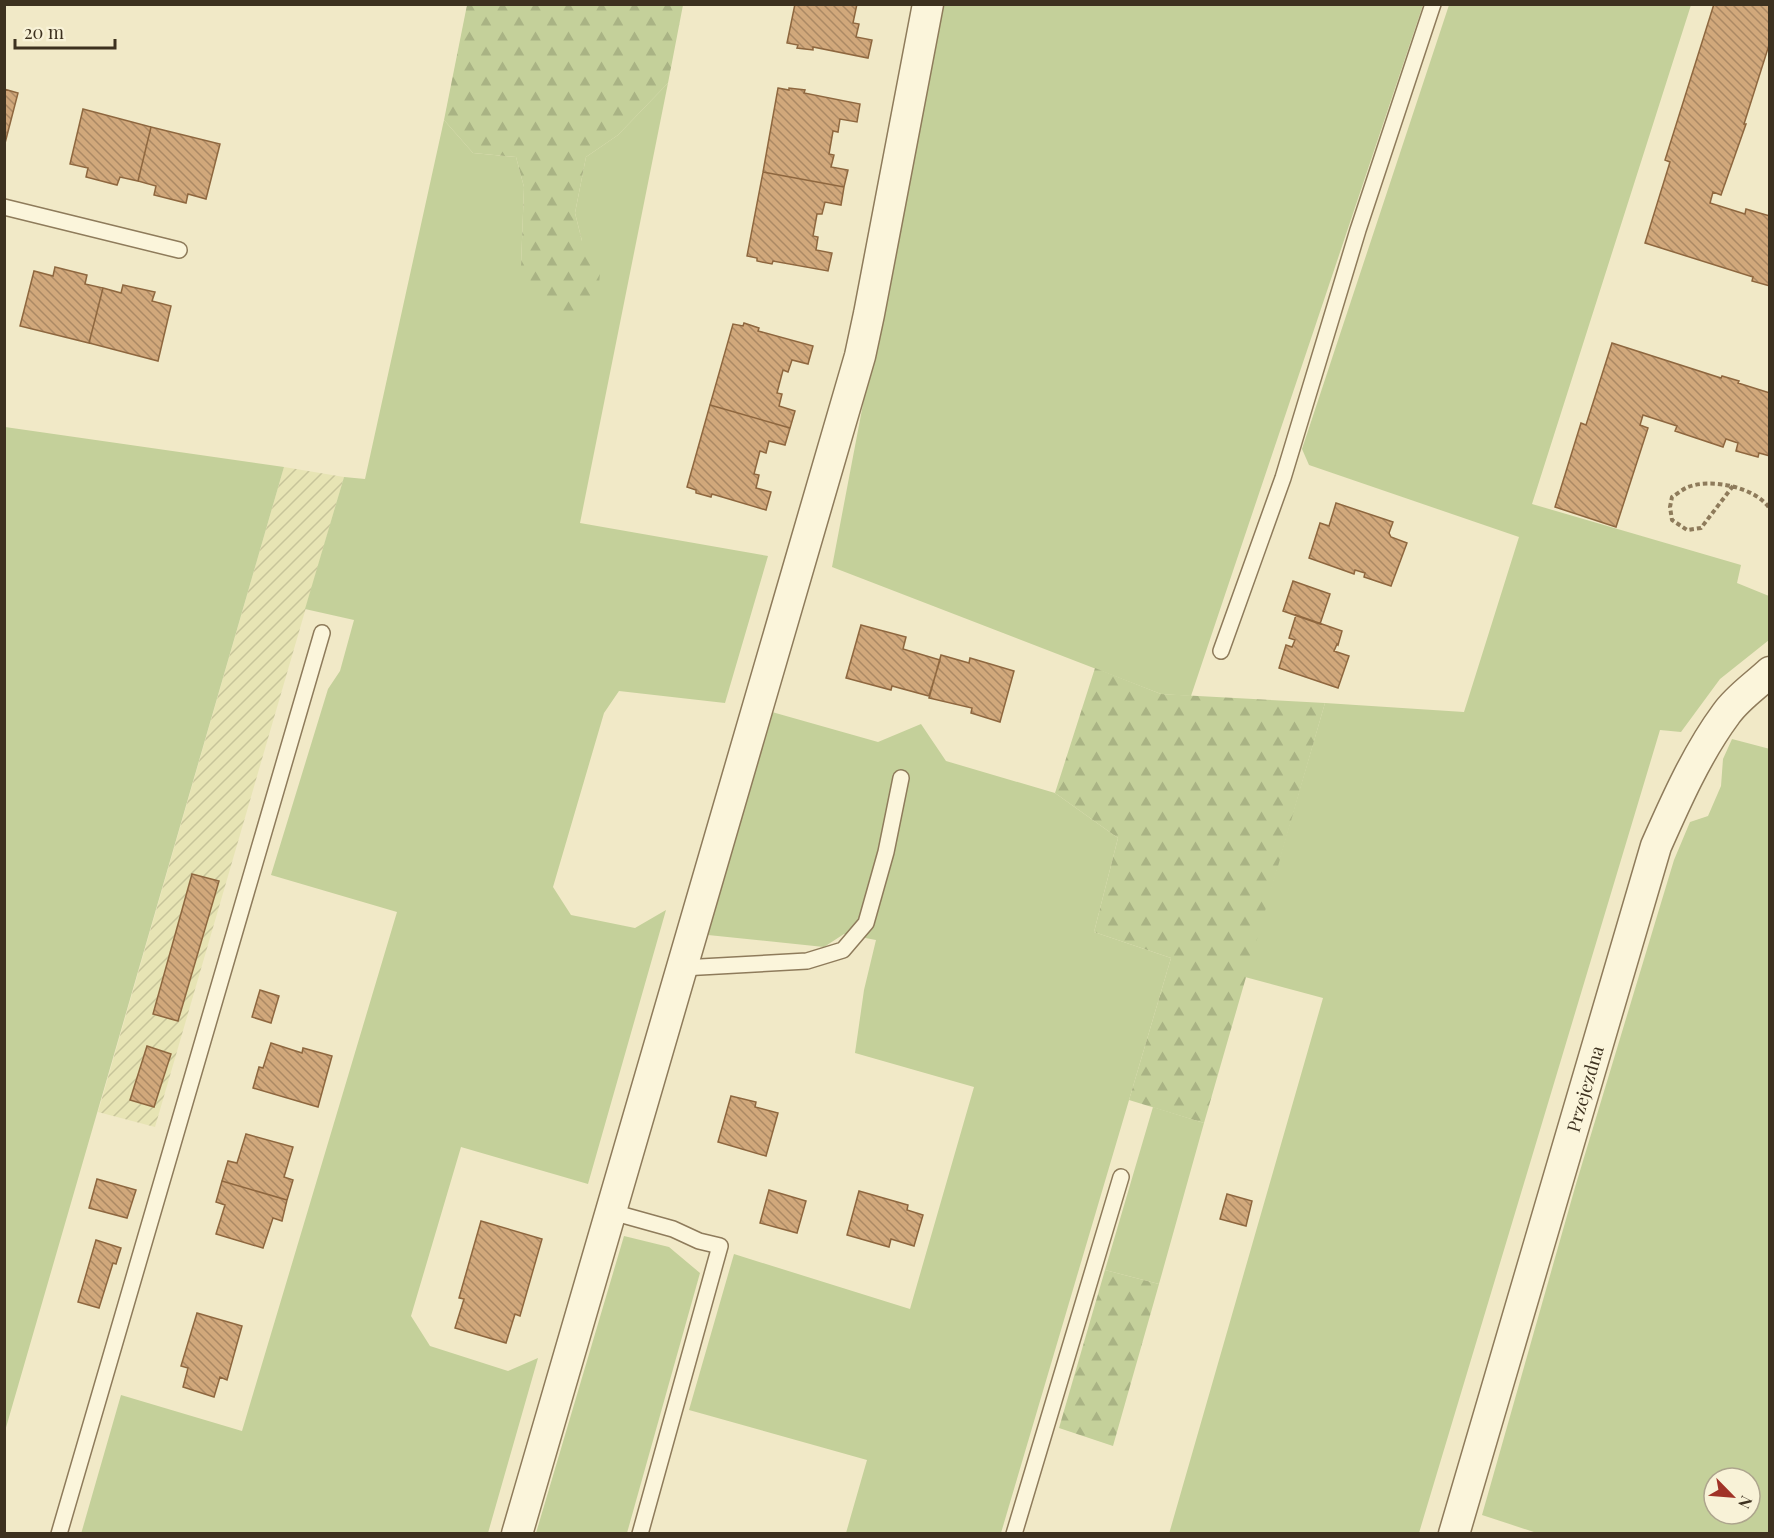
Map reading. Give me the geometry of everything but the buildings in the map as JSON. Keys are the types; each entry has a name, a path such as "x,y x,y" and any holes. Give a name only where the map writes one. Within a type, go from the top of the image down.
{"street":[{"path":"517,1533 860,356 928,4"},
{"name":"Przejezdna","path":"1454,1533 1656,846 1674,806 1713,733 1727,712 1770,672"}],"lane":[{"path":"1221,651 1282,478 1358,230 1433,4"},
{"path":"4,207 179,250"},
{"path":"59,1533 322,633"},
{"path":"682,968 807,962 843,950 866,923 886,852 901,778"},
{"path":"1014,1533 1121,1177"},
{"path":"612,1212 673,1229 699,1241 720,1246 640,1533"}],"path":[{"path":"1732,486 1701,528 1687,530 1672,520 1670,507 1672,497 1688,487 1714,483 1732,486 1756,496 1766,502 1770,508"}],"shaded area":[{"path":"284,467 344,477 155,1127 98,1112"}],"green space":[{"path":"467,5 683,5 668,83 618,135 586,157 575,213 582,241 601,262 598,295 574,324 537,291 521,266 524,187 516,157 473,153 444,120"},
{"path":"939,5 1423,5 1191,696 1161,694 832,567"},
{"path":"1449,5 1691,5 1532,504 1741,565 1737,583 1769,596 1769,640 1720,679 1681,732 1660,730 1419,1533 1169,1534 1323,998 1245,977 1325,703 1464,712 1519,537 1309,465 1302,449"},
{"path":"668,83 580,523 768,556 725,703 619,691 604,713 553,887 571,915 635,928 666,910 588,1184 461,1147 411,1316 430,1346 508,1371 538,1358 488,1533 81,1534 121,1395 242,1431 397,912 271,875 328,689 340,671 354,620 305,609 344,477 365,479 444,120 473,153 516,157 524,187 521,266 582,241 575,213 586,157 618,135"},
{"path":"4,427 284,467 5,1431"},
{"path":"1095,668 1161,694 1325,703 1204,1123 1129,1100 1171,958 1094,932 1118,838 1055,793"},
{"path":"772,712 878,742 921,724 946,761 1055,793 1118,838 1094,932 1171,958 1001,1533 846,1533 867,1460 689,1410 734,1254 910,1309 974,1087 855,1053 864,990 876,940 844,934 824,947 708,935"},
{"path":"1732,739 1770,749 1769,1533 1537,1533 1482,1515 1576,1184 1674,860 1690,822 1708,816 1721,786 1723,759"},
{"path":"1153,1107 1204,1123 1159,1284 1105,1270"},
{"path":"624,1236 669,1247 700,1273 627,1533 536,1533"},
{"path":"1105,1270 1159,1284 1113,1446 1059,1428"}]}
